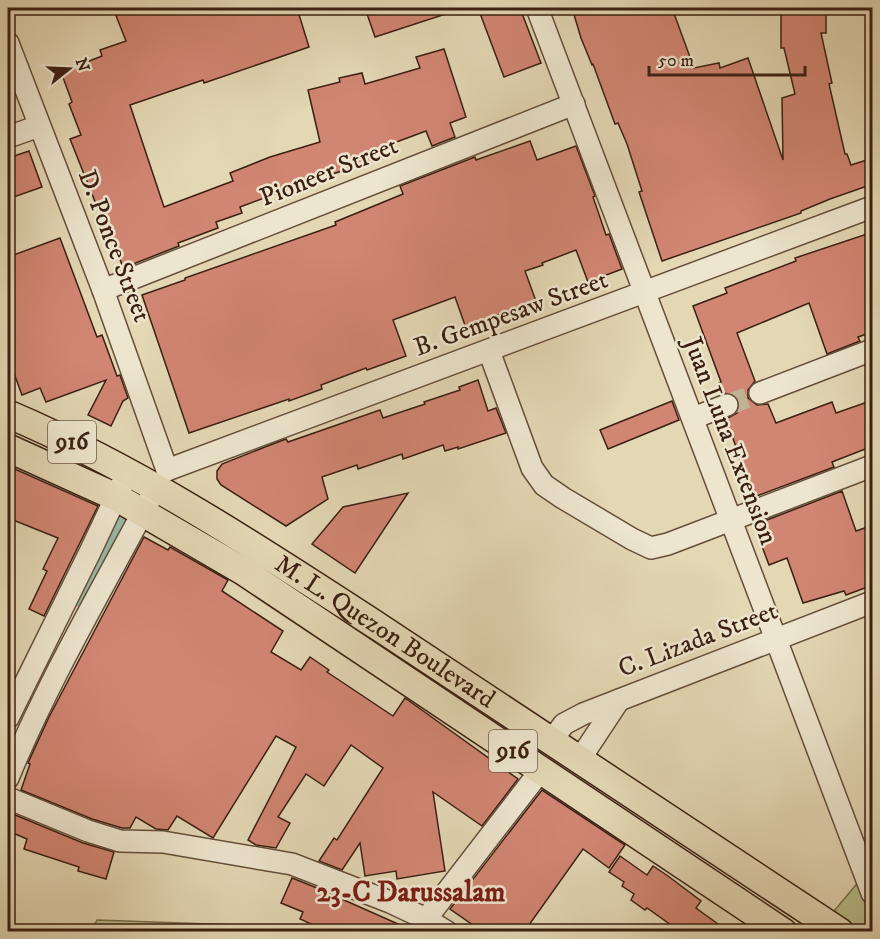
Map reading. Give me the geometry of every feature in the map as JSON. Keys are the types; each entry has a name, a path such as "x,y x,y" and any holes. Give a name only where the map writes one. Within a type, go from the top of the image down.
{"main road":[{"name":"M. L. Quezon Boulevard","path":"8,414 128,471 162,478 228,529 552,740 840,932"},
{"name":"M. L. Quezon Boulevard","path":"8,448 116,497 272,590 783,932"}],"street":[{"name":"Juan Luna Extension","path":"537,8 873,893"},
{"name":"D. Ponce Street","path":"8,43 103,290 162,478"},
{"name":"Pioneer Street","path":"103,290 574,104"},
{"path":"8,137 39,126"},
{"name":"B. Gempesaw Street","path":"162,478 489,351 873,207"},
{"path":"760,393 873,350"},
{"path":"489,351 532,468 544,485 632,539 651,548 668,544 873,466"},
{"path":"693,418 728,405"},
{"path":"8,718 16,681 128,471"},
{"path":"8,778 18,752 81,627 162,478"},
{"name":"C. Lizada Street","path":"552,740 564,723 873,602"},
{"path":"580,759 619,700"},
{"path":"426,919 541,770"},
{"path":"8,798 70,825 120,841 163,842 292,864 361,890 426,919 447,932"}],"green space":[{"path":"860,880 863,880 872,906 872,931 849,931 829,917"},
{"path":"97,920 238,925 258,931 91,931"}],"building":[{"path":"113,8 297,8 309,47 204,83 203,80 130,105 164,207 233,181 230,173 270,157 320,142 308,90 340,82 339,78 362,73 365,84 420,68 416,57 444,49 466,117 450,123 455,137 432,146 426,131 383,147 387,157 310,181 240,207 242,213 216,222 218,228 123,268 102,208 98,209 70,139 81,135 69,104 72,102 61,72 102,56 100,50 126,41"},
{"path":"365,8 455,8 455,11 375,37"},
{"path":"478,8 520,8 541,63 504,77"},
{"path":"572,8 672,8 694,68 719,63 720,68 748,58 783,160 782,98 795,94 784,48 781,48 781,8 826,8 826,33 821,33 832,83 829,84 845,154 851,165 873,158 873,184 830,199 801,211 801,213 662,261 639,192 642,191 627,144 618,123 615,124 581,38"},
{"path":"530,141 537,160 576,146 595,196 593,197 606,235 609,234 622,269 588,282 576,250 525,271 536,301 495,316 497,320 467,331 455,297 393,320 406,356 321,385 322,389 289,401 289,399 189,433 142,295 336,225 335,222 403,194 400,186 475,157 476,160"},
{"path":"29,151 42,187 8,199 8,158"},
{"path":"873,232 873,332 858,337 860,341 827,354 809,303 737,333 755,381 748,390 748,398 757,405 768,404 776,423 832,402 836,413 873,400 873,446 832,462 834,467 754,497 726,419 737,413 739,401 735,395 723,393 693,306 727,293 725,288 796,261 795,258"},
{"path":"60,238 97,337 102,335 128,398 123,401 111,426 88,415 106,380 46,402 40,388 22,395 8,357 8,257"},
{"path":"478,380 488,411 496,408 506,433 458,449 458,447 445,451 443,445 403,459 402,454 358,469 357,465 322,477 328,499 286,526 221,485 217,479 217,471 222,464 270,445 286,439 288,442 380,410 383,418 460,390 459,387"},
{"path":"672,401 679,420 608,449 600,430"},
{"path":"8,466 98,506 44,616 29,609 47,571 43,569 58,538 8,518"},
{"path":"842,491 856,531 873,525 873,585 846,595 844,591 803,603 787,558 769,565 754,525"},
{"path":"408,493 355,573 312,544 343,507"},
{"path":"144,537 168,550 170,547 228,580 222,591 283,631 271,652 301,670 310,657 329,670 327,672 393,716 405,698 518,779 482,826 433,792 445,871 397,879 396,871 365,876 360,843 342,870 319,861 334,838 337,840 383,768 351,745 324,786 306,774 278,817 290,823 276,848 256,845 248,840 296,747 276,736 213,838 177,816 168,830 156,829 136,817 130,828 122,828 92,819 21,790 30,764 28,763 49,717"},
{"path":"542,790 625,845 609,868 583,849 524,932 483,932 450,909"},
{"path":"8,812 83,843 114,852 106,879 78,871 79,867 24,849 27,839 8,831"},
{"path":"620,856 647,875 653,866 668,876 701,901 696,908 729,932 681,932 647,908 645,910 631,900 634,894 622,886 624,882 609,872"},
{"path":"292,878 416,932 328,932 300,919 303,912 281,903"}],"waterway":[{"path":"85,599 125,519"}],"tunnel":[{"path":"727,405 760,393"}],"district":[{"name":"23-C Darussalam","path":"411,892"}]}
